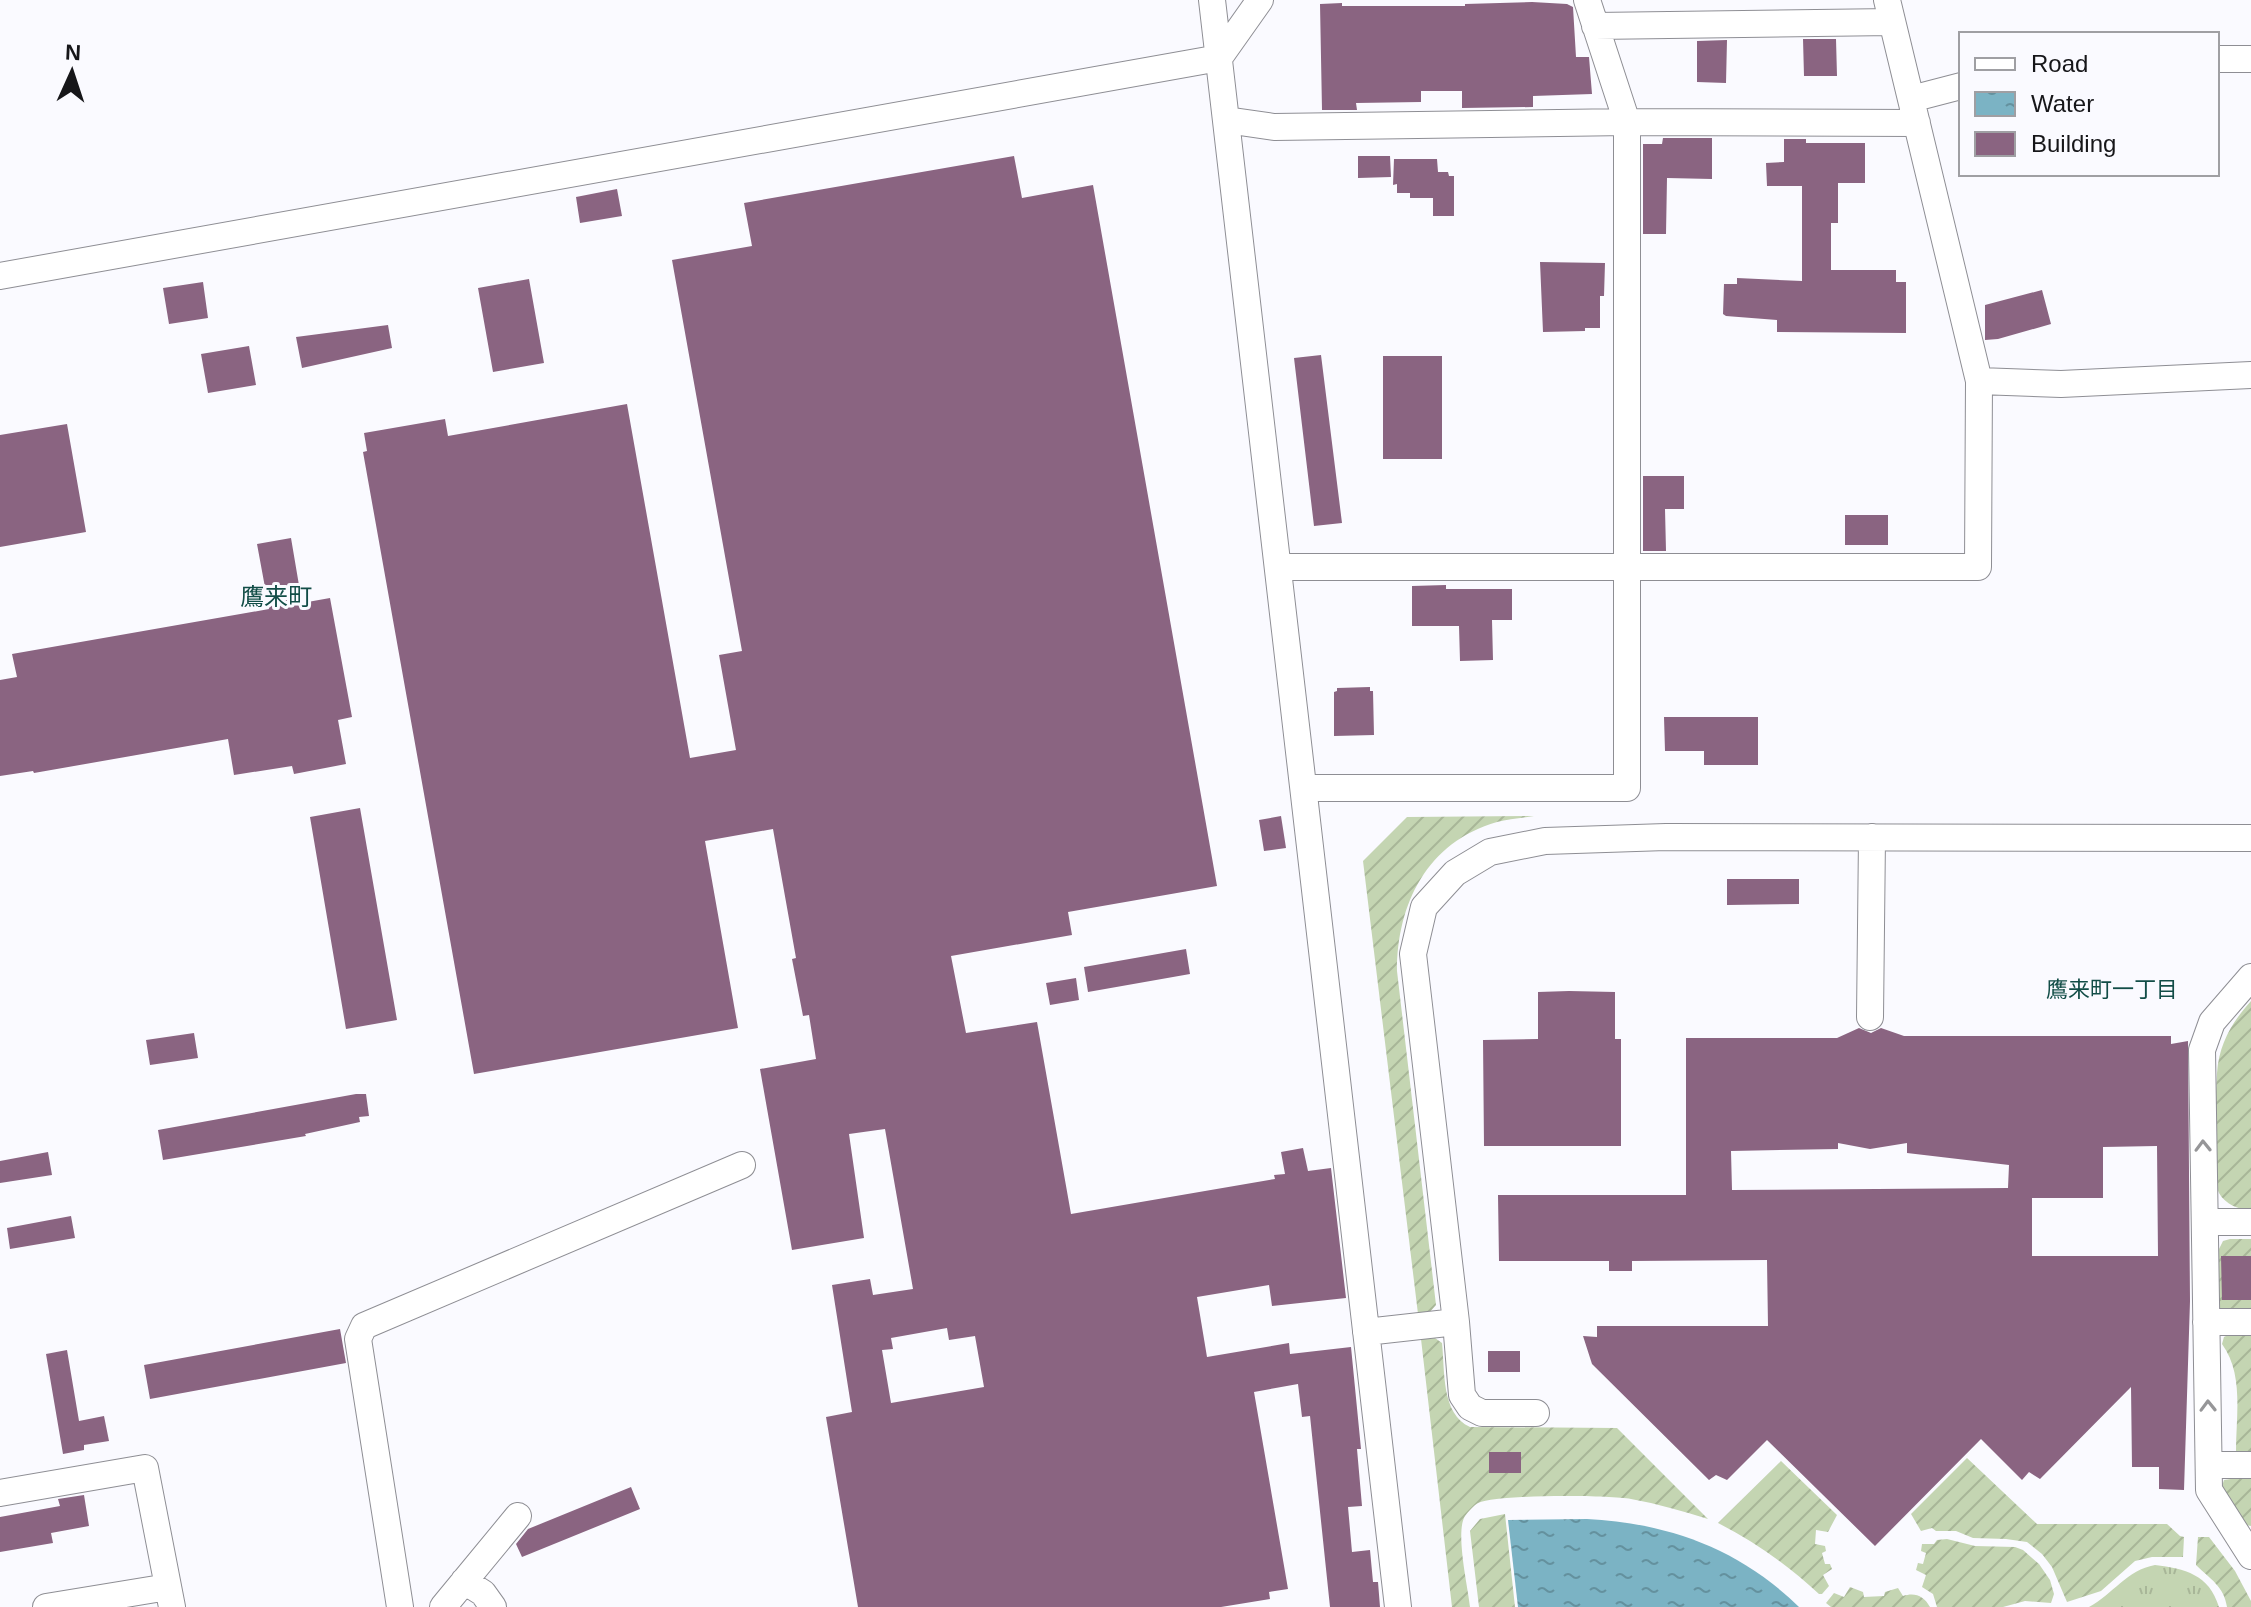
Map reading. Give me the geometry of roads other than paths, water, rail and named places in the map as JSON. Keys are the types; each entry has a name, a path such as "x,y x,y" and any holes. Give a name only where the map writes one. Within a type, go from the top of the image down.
{"street":[{"path":"1212,0 1398,1607"},
{"path":"0,276 1219,58 1260,0"},
{"path":"1304,788 1627,788 1627,122 1587,0"},
{"path":"1279,567 1978,567 1979,381 1889,11 1595,26"},
{"path":"2219,59 2251,59"},
{"path":"1226,120 1274,127 1627,122 1914,111 1959,87"},
{"path":"1979,381 2061,384 2251,375"},
{"path":"1536,1413 1482,1413 1470,1407 1462,1395 1413,954 1424,907 1455,873 1490,852 1545,841 1666,837 2251,838"},
{"path":"1870,1017 1872,837"},
{"path":"2249,1548 2209,1490 2202,1050 2212,1022 2251,977"},
{"path":"400,1607 358,1339 364,1326 742,1165"},
{"path":"2205,1222 2251,1222"},
{"path":"1366,1332 1456,1322"},
{"path":"2206,1322 2251,1322"},
{"path":"2209,1465 2251,1465"},
{"path":"0,1493 145,1468 170,1597 46,1607"},
{"path":"443,1607 518,1516"},
{"path":"464,1581 483,1593 493,1607"}],"water":[{"path":"1587,1519 1646,1526 1701,1543 1752,1569 1799,1607 1518,1607 1508,1520"}],"district":[{"name":"鷹来町","path":"276,597"},
{"name":"鷹来町一丁目","path":"2112,989"}]}
